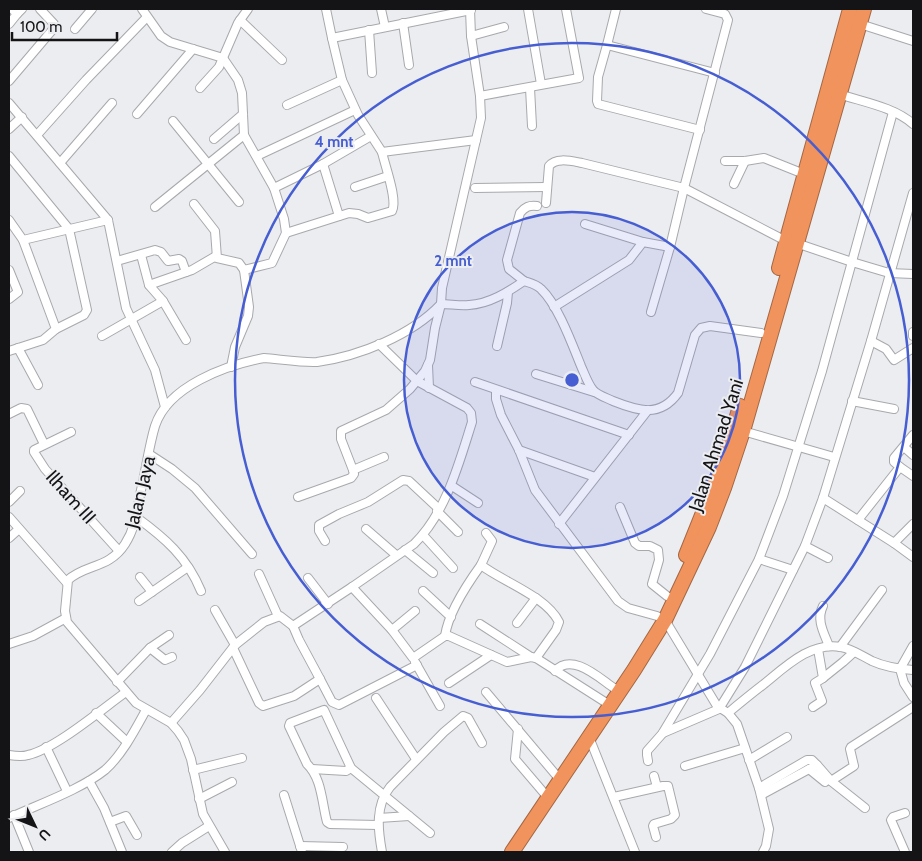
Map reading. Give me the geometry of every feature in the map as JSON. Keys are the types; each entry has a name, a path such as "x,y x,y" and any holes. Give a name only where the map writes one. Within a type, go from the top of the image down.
{"highway":[{"name":"Jalan Ahmad Yani","path":"512,852 634,670 709,526 743,432 791,242 804,174 850,9"},
{"name":"Jalan Ahmad Yani","path":"506,852 661,618 667,596 725,458 761,333 839,94 864,9"}],"street":[{"path":"9,81 54,28 54,24 40,9"},
{"path":"75,29 92,9"},
{"path":"200,88 216,72 240,20 248,9"},
{"path":"286,233 354,213 371,217 392,211 394,207 394,196 382,152 355,110 342,80 326,9"},
{"path":"381,9 386,27"},
{"path":"332,38 470,9 470,36 480,96 481,118 442,288 441,304 428,365 429,388"},
{"path":"528,9 541,84"},
{"path":"480,96 579,78 566,9"},
{"path":"616,9 598,77 598,104 700,130"},
{"path":"651,312 670,247 728,20 725,14 706,9"},
{"path":"9,24 17,11"},
{"path":"37,135 145,12 161,36 170,42 223,58 238,80 242,93 244,135 274,188 286,233 272,263 244,270"},
{"path":"240,20 282,60"},
{"path":"403,23 409,64"},
{"path":"860,24 913,41"},
{"path":"470,36 504,27"},
{"path":"370,30 372,73"},
{"path":"607,45 715,73"},
{"path":"137,114 193,49"},
{"path":"287,105 342,80"},
{"path":"530,88 532,126"},
{"path":"839,94 893,112 913,124"},
{"path":"9,103 108,220 126,308 155,370 165,407"},
{"path":"60,163 112,103"},
{"path":"257,156 355,110"},
{"path":"648,761 646,756 648,751 662,734 698,676 759,559 783,496 822,371 893,112"},
{"path":"214,139 243,114"},
{"path":"9,129 22,117"},
{"path":"173,121 239,202"},
{"path":"155,207 208,162 244,135"},
{"path":"274,188 323,164 371,136"},
{"path":"382,152 476,140"},
{"path":"9,156 69,229 87,310 79,318 56,328 43,340 9,351"},
{"path":"725,161 745,161 764,158 804,174"},
{"path":"546,202 550,164 556,161 568,160 684,188 791,242 889,273 913,274"},
{"path":"734,184 745,161"},
{"path":"323,164 340,216"},
{"path":"355,187 388,176"},
{"path":"474,188 547,187"},
{"path":"662,734 719,708 745,667 805,546 823,498 871,341 913,193"},
{"path":"194,204 215,231 216,256"},
{"path":"537,206 524,208 520,213 507,260 509,269 524,281 535,284 542,290 554,307 587,381 594,392"},
{"path":"9,220 24,240 56,328"},
{"path":"24,240 108,220"},
{"path":"585,224 642,242 670,247"},
{"path":"554,307 629,260 642,242"},
{"path":"117,261 155,250 161,252 168,261 179,258 186,272"},
{"path":"141,255 149,285 163,300 186,340"},
{"path":"216,256 219,259 239,263 244,270 249,307 248,316 235,347 232,367"},
{"path":"149,285 200,266 216,256"},
{"path":"9,270 18,292 9,299"},
{"path":"441,304 471,305 485,303 508,292 524,281"},
{"path":"497,346 508,303 508,292"},
{"path":"102,336 163,300"},
{"name":"Jalan Jaya","path":"67,583 73,576 105,563 119,551 129,537 136,517 155,426 165,407 200,379 264,358 316,362 356,353 400,335 422,321 441,304"},
{"path":"536,374 594,392 634,409 663,408 678,393 695,335 701,328 710,326 761,333"},
{"path":"871,341 886,349 894,360 913,348"},
{"path":"293,626 328,604 405,550 423,535 452,486 472,422 471,413 467,408 417,381 379,344"},
{"path":"18,348 38,385"},
{"path":"298,497 351,478 354,474 341,439 341,431 386,410 417,381 428,365"},
{"path":"475,382 629,435"},
{"path":"496,390 496,399 501,416 519,450 535,490 559,524 618,601 628,608 661,618 719,708 728,713 737,724 760,791 769,829 763,852"},
{"path":"852,401 894,409"},
{"name":"Ilham III","path":"9,414 21,408 27,409 44,444"},
{"path":"559,524 648,410"},
{"name":"Ilham III","path":"71,432 34,450 37,458 119,551"},
{"path":"743,432 800,446 834,457"},
{"path":"913,435 893,459 900,467 913,476"},
{"path":"904,447 913,455"},
{"path":"519,450 596,477"},
{"path":"150,454 195,488 252,554"},
{"path":"353,470 384,456"},
{"path":"858,520 900,467"},
{"path":"325,541 319,531 319,525 368,502 403,480 409,481 458,532"},
{"path":"452,486 478,502"},
{"path":"9,502 20,491"},
{"path":"823,498 913,557"},
{"path":"620,507 637,545 650,546 658,550 659,560 652,584 667,596"},
{"path":"9,517 67,583 65,611 67,622 136,703 171,723 184,740 203,814 225,852"},
{"path":"136,517 174,547 202,591"},
{"path":"894,543 913,524"},
{"path":"9,538 19,529"},
{"path":"366,529 396,555"},
{"path":"171,723 200,690 234,646 264,622 278,616 284,617 293,626 332,702 339,705 415,662 445,636 446,628 466,586 481,565 492,541 486,533"},
{"path":"423,535 453,568"},
{"path":"805,546 828,558"},
{"path":"405,550 433,573"},
{"path":"759,559 792,570"},
{"path":"445,636 454,638 510,663 533,658 556,630 559,622 556,616 536,598 481,565"},
{"path":"139,601 188,567"},
{"path":"259,574 278,616"},
{"path":"140,577 152,592"},
{"path":"308,578 328,604"},
{"path":"352,587 392,630 415,662 440,706"},
{"path":"840,647 882,590"},
{"path":"424,591 452,617"},
{"path":"517,623 536,598"},
{"path":"823,606 819,614 819,620 829,646"},
{"path":"215,610 262,706 294,696 320,679"},
{"path":"392,630 415,611"},
{"path":"9,644 33,636 66,618"},
{"path":"480,624 605,702"},
{"path":"117,682 150,648 169,635"},
{"path":"728,713 787,664 803,655 829,646 840,647 875,662 900,669 913,670"},
{"path":"913,646 900,669 904,683 913,697"},
{"path":"150,648 165,660 172,657"},
{"path":"818,649 823,678"},
{"path":"813,707 822,701 815,683 844,662 854,652"},
{"path":"450,683 491,655"},
{"path":"555,671 563,665 574,664 582,667 614,688"},
{"path":"9,755 26,756 46,747 126,692"},
{"path":"486,692 556,775"},
{"path":"376,698 416,759"},
{"path":"828,781 853,767 851,747 913,707"},
{"path":"29,852 11,817 89,781 106,769 127,742 146,710"},
{"path":"410,816 379,822 328,823 317,780 312,769 307,764 289,725 291,722 322,710 351,768 430,832"},
{"path":"96,713 127,742"},
{"path":"382,852 379,822 383,795 416,759 463,716 468,718 482,743"},
{"path":"518,729 514,759 544,792"},
{"path":"749,760 788,737"},
{"path":"589,738 635,852"},
{"path":"46,747 68,791"},
{"path":"685,766 745,748"},
{"path":"193,770 242,758"},
{"path":"760,791 807,760 812,760 817,765 828,781"},
{"path":"760,791 817,765"},
{"path":"312,769 346,771 351,768"},
{"path":"809,769 865,808"},
{"path":"654,776 657,788"},
{"path":"89,781 104,808 122,852"},
{"path":"199,799 232,782"},
{"path":"614,798 668,786 675,815 654,824 656,837"},
{"path":"284,794 301,849 343,847"},
{"path":"905,813 891,820 906,852"},
{"path":"110,822 126,816 137,835"},
{"path":"172,852 182,843 209,826"}]}
